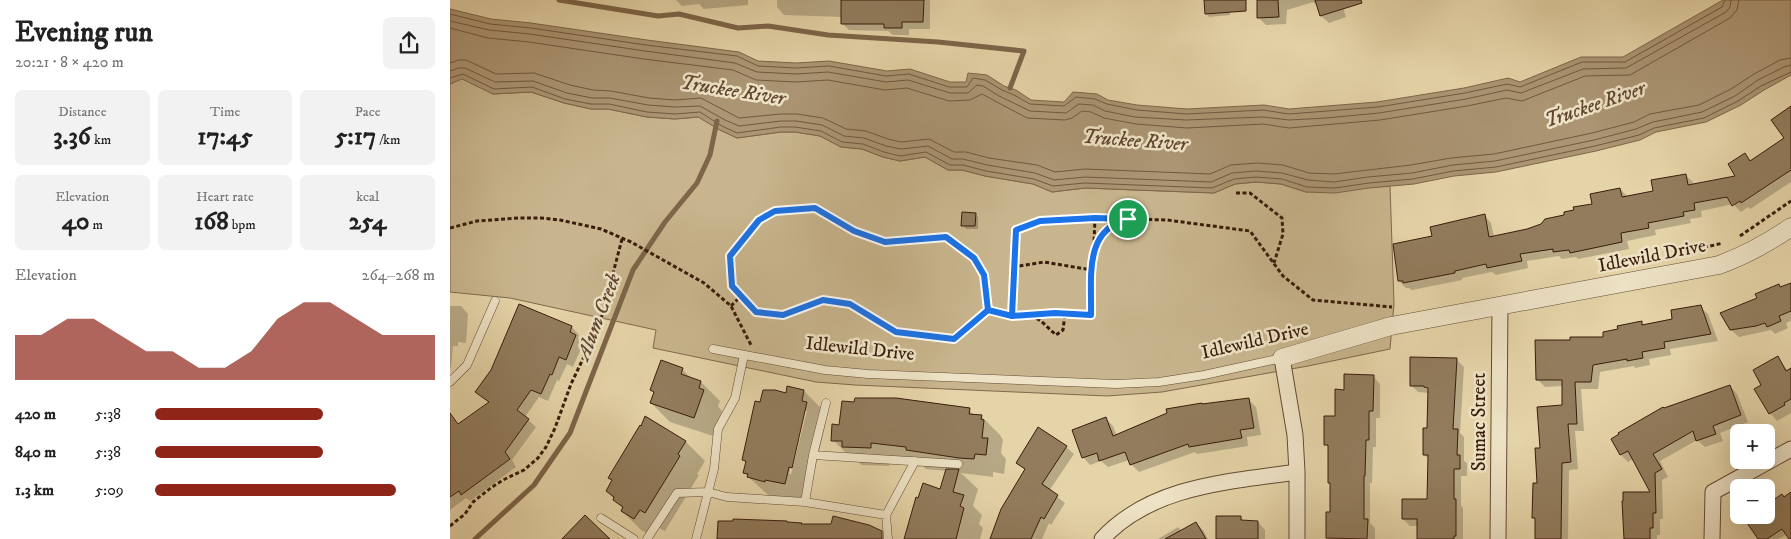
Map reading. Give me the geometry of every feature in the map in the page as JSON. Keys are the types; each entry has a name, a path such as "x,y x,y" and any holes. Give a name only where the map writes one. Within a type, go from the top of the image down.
{"street":[{"name":"Idlewild Drive","path":"1282,358 1391,326 1719,265 1743,256 1791,227"},
{"name":"Sumac Street","path":"1498,539 1500,306"},
{"path":"1282,358 1296,435 1298,472 1297,539"},
{"path":"1712,539 1713,492 1791,449"},
{"path":"1102,539 1126,519 1152,503 1181,491 1211,484 1298,472"}],"lane":[{"path":"450,382 467,365 495,301"},
{"name":"Idlewild Drive","path":"713,349 825,370 868,374 1116,384 1159,382 1204,376 1282,358"},
{"path":"696,539 714,469 718,429 736,398 744,355"},
{"path":"805,502 813,455 826,403"},
{"path":"813,455 958,464"},
{"path":"888,539 886,515 915,461"},
{"path":"648,539 678,493 708,492 727,497 805,502 886,515"},
{"path":"601,518 634,539"}],"path":[{"path":"1236,193 1250,193 1282,218 1283,234 1274,263"},
{"path":"1739,236 1791,201"},
{"path":"815,208 854,231 885,242 946,237 974,258 984,275 988,310 954,339 896,332 850,304 823,300 783,315 756,312 732,286 730,256 759,220 775,211 815,208"},
{"path":"450,228 477,221 541,218 579,223 601,229 631,242 704,283 731,306 756,356"},
{"path":"1012,316 1016,230 1040,221 1095,218 1176,221 1250,231 1283,276 1313,300 1393,307"},
{"path":"988,310 1012,316 1091,315 1095,218"},
{"path":"1093,250 1098,239 1107,228 1115,222 1128,219"},
{"path":"450,526 465,514 472,502 503,480 524,470 538,458 546,447 571,384 600,322 622,239"},
{"path":"1683,252 1724,243"},
{"path":"1014,267 1044,262 1092,270"},
{"path":"731,306 741,296"},
{"path":"1030,315 1041,320 1056,335 1063,330 1065,314"}],"shaded area":[{"path":"462,78 493,94 531,92 564,103 591,109 608,109 647,117 675,119 699,117 737,138 781,132 820,136 841,147 862,149 900,161 925,157 948,170 962,170 1033,184 1052,192 1085,188 1214,193 1235,184 1256,182 1281,184 1306,192 1390,186 1394,304 1390,349 1308,366 1162,392 1107,396 855,385 816,382 653,348 656,330 510,298 450,292 450,84"}],"water":[{"name":"Truckee River","path":"1723,0 1791,0 1791,75 1741,105 1706,122 1656,132 1640,140 1596,151 1496,172 1335,193 1306,192 1281,184 1256,182 1235,184 1214,193 1085,188 1052,192 1033,184 962,170 948,170 925,157 900,161 862,149 841,147 820,136 781,132 737,138 698,117 675,119 647,117 608,109 591,109 564,103 531,92 493,94 462,79 450,84 450,9 491,19 739,52 758,61 796,63 829,61 887,71 910,69 950,82 966,82 968,73 987,75 1031,100 1064,102 1073,92 1097,94 1108,100 1137,105 1187,109 1264,105 1289,109 1377,102 1464,88 1508,78 1520,82 1581,57 1623,57"}],"building":[{"path":"841,0 924,0 923,22 902,22 902,28 884,28 884,24 841,24"},
{"path":"1204,0 1246,0 1246,11 1205,14"},
{"path":"1257,0 1278,0 1279,17 1257,18"},
{"path":"1315,0 1361,0 1362,3 1320,16"},
{"path":"1791,106 1791,170 1741,203 1740,201 1732,206 1727,197 1694,203 1695,210 1683,212 1684,216 1648,223 1649,228 1621,233 1622,242 1570,253 1569,250 1553,252 1553,249 1520,254 1522,261 1487,268 1486,264 1455,271 1455,273 1403,283 1403,281 1398,281 1393,244 1432,236 1430,227 1485,214 1489,237 1527,229 1541,224 1545,219 1564,215 1564,212 1574,210 1573,207 1592,204 1590,194 1620,188 1622,197 1653,191 1651,180 1686,174 1688,185 1735,176 1728,164 1745,153 1750,161 1784,138 1771,120"},
{"path":"962,212 976,213 975,226 961,226"},
{"path":"1791,283 1791,311 1779,316 1781,321 1767,327 1765,323 1730,330 1720,313 1757,298 1755,294 1779,284 1780,287"},
{"path":"519,304 572,326 570,332 576,335 566,360 559,357 552,375 550,374 541,394 531,390 517,410 529,419 505,452 510,459 461,495 459,491 450,497 450,413 458,424 489,402 475,392 491,370"},
{"path":"1701,305 1711,334 1664,342 1665,348 1642,352 1643,358 1593,365 1591,382 1575,382 1577,424 1568,424 1571,462 1562,463 1561,539 1535,539 1535,518 1532,518 1533,483 1537,483 1535,448 1540,448 1537,407 1562,405 1562,380 1536,380 1535,340 1570,340 1570,337 1603,337 1603,332 1618,329 1617,326 1642,321 1642,325 1672,319 1671,310"},
{"path":"1778,356 1786,371 1791,368 1791,399 1784,403 1785,405 1769,414 1754,389 1761,385 1753,370"},
{"path":"1410,357 1457,358 1453,429 1458,429 1457,455 1460,455 1460,469 1454,469 1456,536 1454,536 1454,539 1417,539 1417,519 1402,519 1402,499 1427,499 1428,455 1423,455 1423,428 1427,428 1428,388 1424,386 1410,386"},
{"path":"661,360 683,368 681,374 701,381 699,388 704,390 694,418 650,403 654,392 650,390"},
{"path":"1344,374 1374,375 1373,411 1369,411 1369,440 1366,440 1364,476 1364,519 1368,519 1367,539 1326,538 1326,512 1330,512 1330,483 1328,483 1328,445 1324,445 1324,416 1335,416 1335,389 1344,390"},
{"path":"1730,385 1741,415 1713,426 1716,434 1696,441 1693,431 1653,454 1662,469 1655,473 1656,513 1653,513 1653,528 1650,528 1650,539 1624,539 1623,492 1650,492 1628,451 1620,455 1611,439 1663,407"},
{"path":"787,386 804,390 802,401 807,402 792,468 789,467 785,484 765,480 765,482 747,477 748,474 743,473 746,461 742,460 755,401 760,402 763,390 775,390 786,393"},
{"path":"855,398 896,398 970,408 969,414 982,415 981,419 984,420 982,438 988,438 986,455 975,454 974,459 959,458 906,450 906,447 871,443 871,448 842,447 842,441 831,441 832,424 839,425 842,401 854,402"},
{"path":"1249,398 1254,428 1240,430 1242,438 1189,447 1188,444 1130,465 1125,452 1099,461 1097,453 1082,458 1072,430 1106,417 1113,436 1167,413 1166,409"},
{"path":"645,416 686,441 678,454 680,456 645,513 640,510 634,519 621,511 623,507 613,500 614,497 606,491 612,480 608,478 641,426"},
{"path":"1038,427 1067,446 1042,484 1058,495 1044,519 1041,517 1031,539 990,539 1001,509 1025,469 1016,463"},
{"path":"946,469 959,469 953,492 964,495 960,506 964,508 956,539 904,539 916,497 918,498 923,483 940,489"},
{"path":"1791,492 1791,539 1782,529 1767,539 1758,539 1748,524 1775,524 1775,499 1782,494 1784,497"},
{"path":"585,515 610,539 562,539"},
{"path":"833,516 869,525 882,531 882,539 717,539 718,521 733,521 733,519 787,521 801,524 831,524"},
{"path":"1216,516 1241,516 1241,520 1258,521 1258,539 1216,539"},
{"path":"1196,522 1206,539 1165,539"}],"waterway":[{"path":"559,0 658,16 679,14 738,28 768,26 828,35 938,42 1024,51 1010,88"},
{"name":"Alum Creek","path":"475,539 534,485 570,433 633,270 665,222 697,183 710,155 717,121"}],"route":[{"path":"1128,219 1095,218 1040,221 1016,230 1012,316 988,310 984,275 974,258 946,237 885,242 854,231 815,208 775,211 759,220 730,256 732,286 756,312 783,315 823,300 850,304 896,332 954,339 988,310 1012,316 1055,313 1091,315 1093,250 1098,239 1107,228 1115,222 1128,219"}]}
